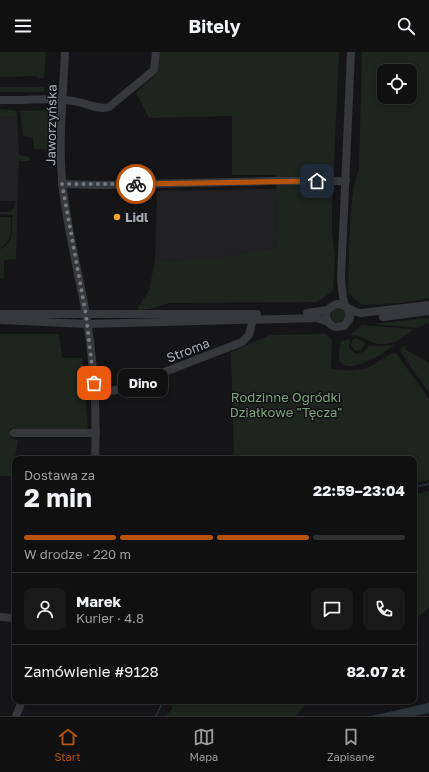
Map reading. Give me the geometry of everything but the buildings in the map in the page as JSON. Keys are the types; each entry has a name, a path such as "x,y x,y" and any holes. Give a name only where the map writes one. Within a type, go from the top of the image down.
{"street":[{"name":"Jaworzyńska","path":"65,52 61,138 62,184 86,315 95,395 95,456"},
{"path":"0,100 62,100 82,103 103,109 109,107 154,70 156,52"},
{"path":"328,322 330,307 337,298 341,278 351,52"},
{"path":"62,184 100,185 346,181"},
{"path":"341,278 346,307 350,314 348,322"},
{"path":"0,314 86,315 313,313 339,303 356,312 367,313 429,305"},
{"path":"0,320 87,324 317,318 338,328 359,318 429,311"},
{"name":"Stroma","path":"95,395 123,388 242,342 249,335 253,319"},
{"path":"14,433 96,433"},
{"path":"0,617 12,618"},
{"path":"16,716 21,704"}],"shaded area":[{"path":"17,117 17,201 0,201 0,118"},
{"path":"276,189 277,247 217,258 187,257 187,261 155,260 157,191"},
{"path":"429,703 429,713 414,716 371,716"}],"green space":[{"path":"0,52 46,52 44,78 37,78 37,76 0,77"},
{"path":"160,52 339,52 332,206 332,231 335,259 333,291 317,302 169,303 149,309 139,310 138,307 149,291 155,260 186,261 187,257 217,258 277,247 276,175 232,175 232,116 149,118 136,93 158,72"},
{"path":"362,52 429,52 429,298 402,303 362,305 348,293 352,196 359,170"},
{"path":"0,87 44,87 44,92 0,92"},
{"path":"0,109 17,111 19,155 29,157 30,161 19,161 17,198 17,117 0,118"},
{"path":"54,110 54,150 34,149 33,137 23,136 20,111"},
{"path":"17,201 16,259 4,260 4,278 0,278 0,249 8,243 12,235 12,215 0,214 0,212 11,212"},
{"path":"0,217 11,217 11,226 9,239 0,248"},
{"path":"339,307 345,309 347,315 345,321 339,323 333,321 331,315 333,309"},
{"path":"429,318 429,323 417,328 372,324"},
{"path":"362,325 413,330 394,342 388,344 378,344 359,336 350,335"},
{"path":"0,334 59,334 62,358 82,358 88,429 10,429 10,438 18,440 15,456 12,456 12,476 0,476"},
{"name":"Rodzinne Ogródki Działkowe \"Tęcza\"","path":"326,334 332,340 331,369 363,369 389,355 396,353 429,399 429,480 417,482 417,456 234,456 231,352 270,335"},
{"path":"356,338 366,343 362,349 357,351 353,349 351,345 352,340"},
{"path":"350,339 349,348 356,354 363,352 369,346 395,345 367,362 350,366 343,364 339,359 339,355 341,341"},
{"path":"407,346 405,349 429,363 429,393 400,351 402,347"},
{"path":"429,491 429,608 417,618 417,494"},
{"path":"173,704 306,704 295,716 166,716 172,709"}],"waterway":[{"path":"417,486 429,484"},
{"path":"156,716 162,704"}],"way so far":[{"path":"94,383 86,315 62,184 136,184"}],"place":[{"name":"Lidl","path":"117,217"},
{"name":"Dino","path":"94,383"}],"route":[{"path":"136,184 317,181"}]}
